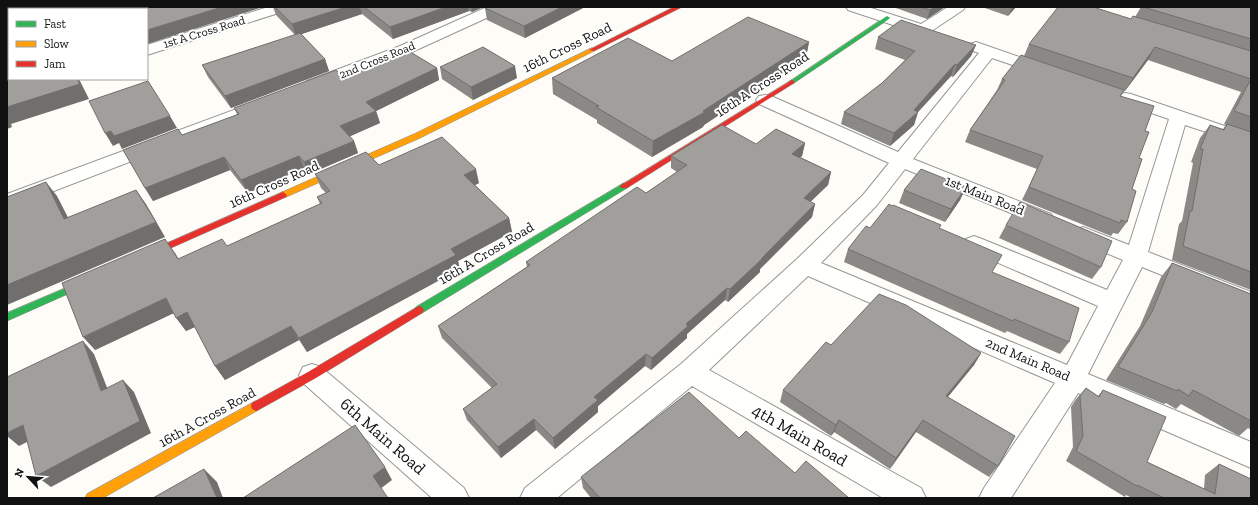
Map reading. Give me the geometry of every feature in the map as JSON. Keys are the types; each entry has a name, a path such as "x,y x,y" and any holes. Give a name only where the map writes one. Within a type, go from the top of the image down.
{"street":[{"name":"1st A Cross Road","path":"148,50 283,7"},
{"name":"2nd Cross Road","path":"7,202 406,49 499,7"},
{"name":"16th Cross Road","path":"137,260 418,136 679,7"},
{"path":"853,7 1062,76"},
{"path":"923,30 958,7"},
{"name":"16th A Cross Road","path":"91,498 312,375 765,100 887,18"},
{"path":"535,498 690,372 805,265 870,200 989,51"},
{"path":"1113,94 1251,141"},
{"name":"1st Main Road","path":"765,100 902,161 1136,257 1251,302"},
{"path":"994,498 1072,378 1136,257 1179,116"},
{"path":"870,200 892,209"},
{"path":"958,237 1112,302"},
{"name":"2nd Main Road","path":"805,265 1251,455"},
{"path":"7,317 101,276"},
{"name":"4th Main Road","path":"690,372 911,498"},
{"name":"6th Main Road","path":"312,375 454,498"}],"building":[{"path":"7,7 47,7 8,8 8,80 78,80 80,84 7,107"},
{"path":"222,7 148,30 148,8 96,8"},
{"path":"275,7 346,7 292,24"},
{"path":"364,7 446,7 390,27"},
{"path":"562,7 524,26 485,8"},
{"path":"921,7 934,7 930,10"},
{"path":"1058,7 1093,7 1131,19 1133,16 1251,51 1251,79 1155,47 1133,78 1029,44"},
{"path":"1143,7 1251,7 1251,39"},
{"path":"748,17 809,42 703,111 705,112 653,141 596,107 599,106 552,78 628,38 672,61"},
{"path":"901,20 976,45 957,65 955,64 914,110 918,112 894,133 844,112 882,83 915,51 878,37"},
{"path":"300,33 325,59 225,96 202,65"},
{"path":"483,47 515,66 471,87 440,67"},
{"path":"407,50 437,68 366,102 376,111 340,126 354,141 304,162 299,156 241,180 224,157 145,188 123,150 178,129 182,135 239,114 234,108 336,70 344,78"},
{"path":"1021,55 1124,90 1120,96 1154,106 1145,131 1149,132 1139,158 1142,159 1132,189 1136,191 1127,222 1121,220 1120,223 1029,187 1043,156 970,130 1005,80 1002,79"},
{"path":"1251,79 1251,117 1234,111"},
{"path":"148,81 170,116 114,136 111,131 105,133 89,101"},
{"path":"1227,124 1251,132 1251,272 1183,246 1190,211 1192,211 1203,149 1200,149 1210,125 1224,130"},
{"path":"722,125 756,144 776,129 805,143 792,154 831,172 804,198 815,204 762,259 730,289 727,288 686,324 688,326 652,358 646,354 594,397 598,400 553,438 534,419 498,447 463,409 497,384 438,326 530,265 526,262 637,187 646,193 687,165 671,156"},
{"path":"442,137 476,169 464,175 509,218 451,249 456,255 299,338 291,326 215,366 187,312 176,318 166,298 83,337 62,283 165,239 178,259 222,239 227,246 322,203 317,197 330,191 315,174 366,152 379,165"},
{"path":"921,169 966,187 951,209 904,190"},
{"path":"46,182 64,219 136,190 156,222 7,285 7,197"},
{"path":"1020,202 1112,241 1101,267 1006,225"},
{"path":"889,204 941,225 939,228 1002,255 992,272 1079,308 1069,342 1014,319 1013,321 848,249 866,226 870,228"},
{"path":"1172,263 1251,294 1251,421 1193,390 1189,396 1178,389 1177,391 1118,367 1152,312"},
{"path":"879,294 906,305 981,353 946,396 1015,436 998,466 923,420 896,458 839,420 836,425 783,390 826,342 831,345"},
{"path":"83,341 101,391 123,380 140,421 36,476 23,425 7,433 7,377"},
{"path":"1086,388 1099,397 1103,390 1166,417 1147,462 1215,494 1219,464 1251,479 1251,498 1164,498 1137,486 1076,451 1083,436 1080,396"},
{"path":"689,392 739,438 746,431 795,473 806,461 849,498 600,498 581,477"},
{"path":"355,425 385,467 373,476 388,498 243,498"},
{"path":"204,469 217,498 153,498"}],"traffic: fast":[{"path":"792,82 887,18"},
{"path":"419,310 624,186"},
{"path":"7,317 94,279"}],"traffic: slow":[{"path":"70,8 74,7"},
{"path":"283,195 417,136 592,50"},
{"path":"91,498 256,406"}],"traffic: jam":[{"path":"592,50 679,7"},
{"path":"624,186 792,82"},
{"path":"143,257 283,195"},
{"path":"256,406 312,375 419,310"}]}
